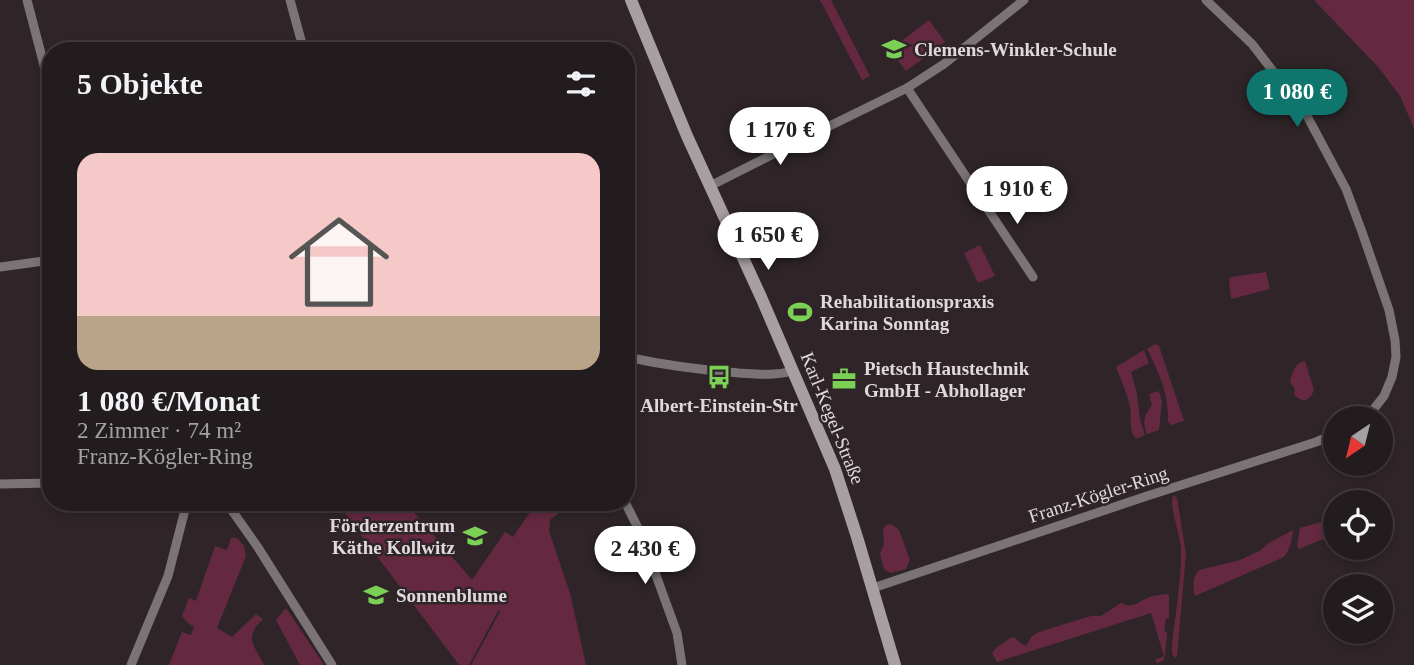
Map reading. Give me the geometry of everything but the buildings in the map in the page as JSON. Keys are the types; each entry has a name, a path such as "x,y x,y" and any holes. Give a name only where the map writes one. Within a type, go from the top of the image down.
{"street":[{"path":"27,0 42,58"},
{"path":"290,0 302,42"},
{"name":"Karl-Kegel-Straße","path":"631,0 710,187 835,469 895,665"},
{"path":"710,187 907,88 944,64 1024,0"},
{"path":"1206,0 1252,44 1306,114 1346,189 1388,310 1395,344 1396,357 1392,377 1376,406"},
{"path":"907,88 1033,277"},
{"path":"0,267 42,261"},
{"path":"635,359 678,368 719,372 779,375 793,371"},
{"name":"Franz-Kögler-Ring","path":"873,588 1323,439"},
{"path":"0,484 42,483"},
{"path":"131,665 168,576 185,511"},
{"path":"232,511 332,665"},
{"path":"629,511 677,633 682,665"}],"shaded area":[{"path":"820,0 831,0 870,76 862,80"},
{"path":"1314,0 1414,0 1414,128 1400,96 1379,68"},
{"path":"929,20 945,42 906,71 890,50"},
{"path":"980,245 995,276 978,283 964,253"},
{"path":"1266,272 1270,289 1231,299 1231,277"},
{"path":"1155,344 1159,346 1184,421 1171,425 1168,422 1167,402 1162,384 1147,349"},
{"path":"1144,350 1149,363 1131,372 1145,435 1136,439 1131,427 1129,401 1116,367"},
{"path":"1305,361 1314,390 1306,400 1294,394 1295,389 1290,382 1295,368"},
{"path":"1159,391 1162,402 1159,430 1147,434 1145,419 1152,405 1149,394"},
{"path":"1173,495 1177,498 1186,554 1175,658 1172,646 1181,548 1172,506"},
{"path":"343,511 413,511 472,580 505,532 513,537 531,511 561,511 550,520 549,531 570,593 586,665 471,665 501,610 469,665 459,665"},
{"path":"1323,521 1323,539 1299,549 1297,546 1300,528"},
{"path":"891,524 899,530 910,560 906,569 891,573 884,569 880,554 884,544 883,529"},
{"path":"1293,530 1284,557 1195,596 1195,575 1199,570 1240,560"},
{"path":"231,538 237,538 244,546 246,556 217,628 232,637 256,614 263,619 254,631 252,641 264,665 169,665 182,632 191,635 194,627 182,616 189,598 196,601 215,546 227,550"},
{"path":"1167,594 1169,618 1166,619 1164,631 1167,632 1165,656 1163,661 1157,663 1155,660 1164,656 1151,613 997,662 992,653 1012,637 1026,646 1032,636 1039,632 1091,616 1101,616 1121,603 1132,605 1149,597"},
{"path":"286,608 323,665 300,665 276,620"}],"place":[{"name":"Clemens-Winkler-Schule","path":"894,49"},
{"name":"Rehabilitationspraxis Karina Sonntag","path":"800,312"},
{"name":"Albert-Einstein-Str","path":"719,377"},
{"name":"Pietsch Haustechnik GmbH - Abhollager","path":"844,379"},
{"name":"Förderzentrum Käthe Kollwitz","path":"475,536"},
{"name":"Sonnenblume","path":"376,595"}]}
